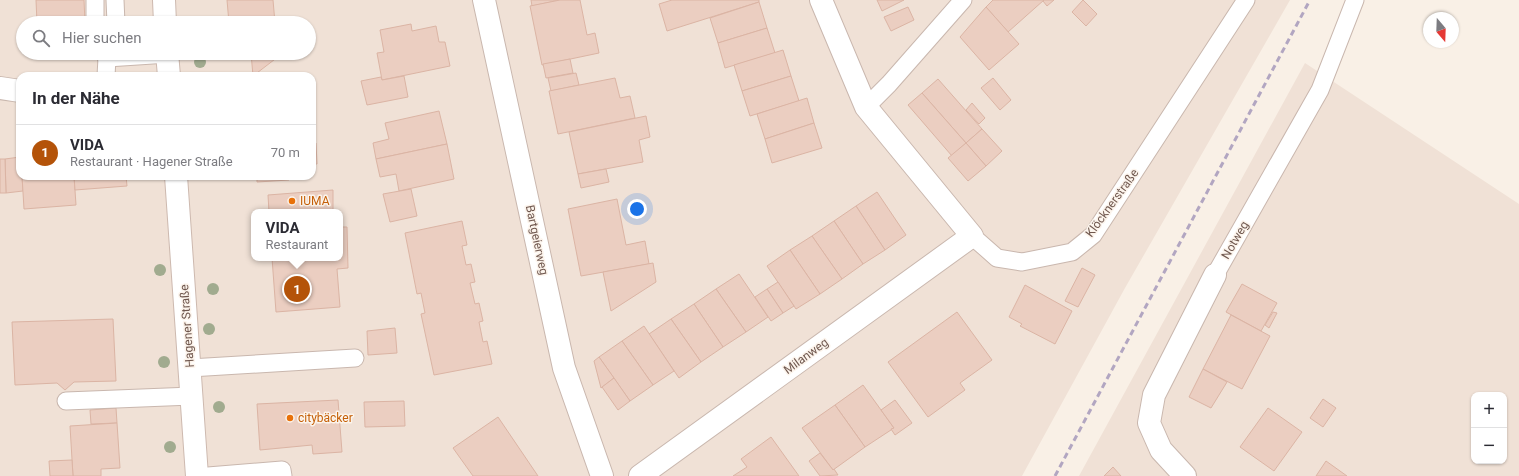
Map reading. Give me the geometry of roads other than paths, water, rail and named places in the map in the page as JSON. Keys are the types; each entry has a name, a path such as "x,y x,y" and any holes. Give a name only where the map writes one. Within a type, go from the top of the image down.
{"street":[{"path":"164,0 165,16"},
{"name":"Bartgeierweg","path":"484,0 564,368 602,476"},
{"name":"Klöcknerstraße","path":"821,0 866,107 972,236"},
{"path":"168,60 169,72"},
{"path":"0,88 16,90"},
{"name":"Hagener Straße","path":"176,180 192,396 196,476"},
{"name":"Milanweg","path":"640,476 972,236"},
{"name":"Notweg","path":"1185,476 1161,450 1149,423 1154,395 1215,275"}],"lane":[{"path":"94,0 95,16"},
{"path":"115,0 116,16"},
{"path":"866,107 963,0"},
{"name":"Klöcknerstraße","path":"972,236 997,258 1022,262 1072,252 1092,235 1246,0"},
{"name":"Notweg","path":"1215,275 1320,90 1355,0"},
{"path":"106,72 107,60"},
{"path":"190,368 355,358"},
{"path":"66,401 192,396"},
{"path":"208,476 282,470 283,476"}],"railway":[{"path":"1055,476 1310,0"}],"place":[{"name":"IUMA","path":"292,201"},
{"name":"VIDA","path":"297,289"},
{"name":"citybäcker","path":"290,418"}]}
